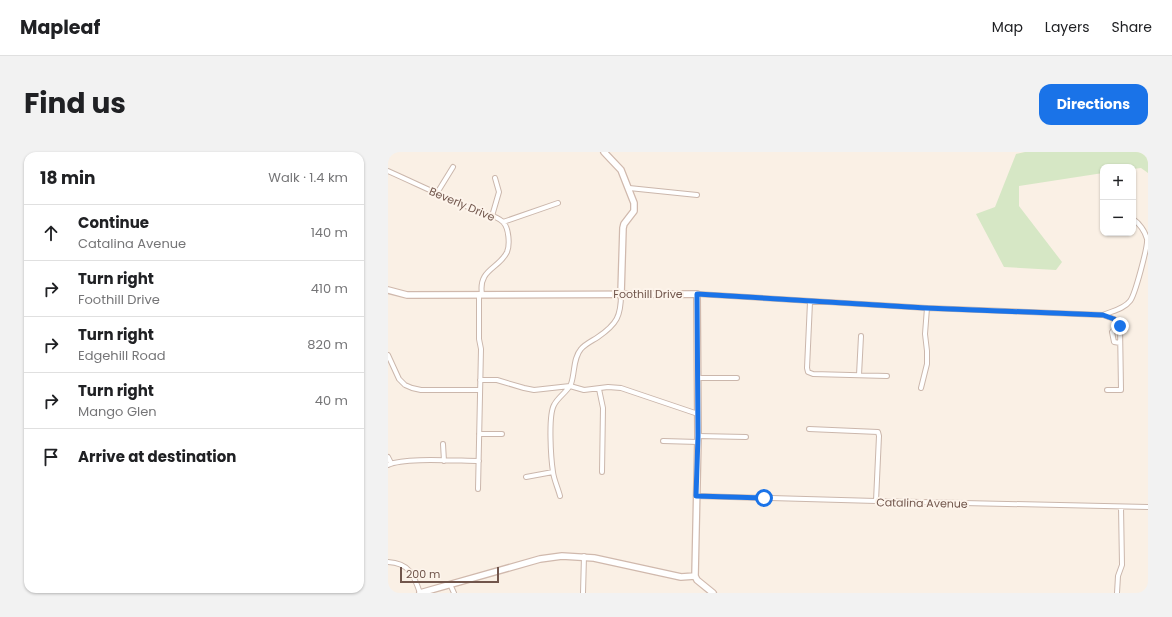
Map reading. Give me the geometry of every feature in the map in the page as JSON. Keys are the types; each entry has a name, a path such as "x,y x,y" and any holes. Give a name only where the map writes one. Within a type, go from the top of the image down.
{"street":[{"path":"560,496 553,472 551,450 552,411 555,402 570,386 575,371 577,355 581,349 616,321 621,310 623,228 624,224 634,211 634,203 621,170 604,152"},
{"path":"437,193 453,167"},
{"name":"Beverly Drive","path":"388,171 477,211 492,216 503,222 508,235 508,249 505,255 485,275 480,294 479,339 481,349 478,489"},
{"path":"492,216 499,192 495,178"},
{"path":"629,188 698,195"},
{"path":"503,222 558,203"},
{"path":"1103,315 1125,306 1133,297 1147,248 1147,239 1136,221"},
{"name":"Foothill Drive","path":"388,290 407,295 697,294 698,439 695,576"},
{"path":"697,294 810,302 1103,315 1114,319 1120,326 1121,390 1107,390"},
{"path":"810,302 808,372 813,374 887,376"},
{"path":"921,388 927,364 925,334 926,308"},
{"path":"1120,326 1115,328 1112,332 1114,342 1120,343"},
{"path":"859,375 861,336"},
{"path":"388,355 399,379 405,385 412,388 422,390 480,390"},
{"path":"697,378 737,378"},
{"path":"480,380 497,380 534,390 570,386 584,390 608,387 627,389 698,414"},
{"path":"599,389 603,408 602,472"},
{"path":"809,429 878,432 876,502"},
{"path":"479,434 502,434"},
{"path":"663,441 746,437"},
{"path":"443,444 444,460"},
{"path":"388,457 390,464 417,460 479,460"},
{"path":"526,477 553,472"},
{"name":"Catalina Avenue","path":"696,496 876,502 1148,507"},
{"path":"1117,593 1118,576 1122,564 1121,507"},
{"path":"583,593 584,556"},
{"path":"388,562 396,562 404,566 416,581 420,593 540,558 584,556 680,577 695,576 697,580 713,593"},
{"path":"450,584 454,593"}],"green space":[{"path":"1025,152 1148,152 1148,173 1141,168 1136,169 1136,164 1100,164 1100,173 1019,186 1019,206 1062,262 1056,270 1004,267 976,214 995,207 1016,154"}],"route":[{"path":"764,498 696,496 698,436 697,294 926,308 1103,315 1114,319 1120,326"}]}
